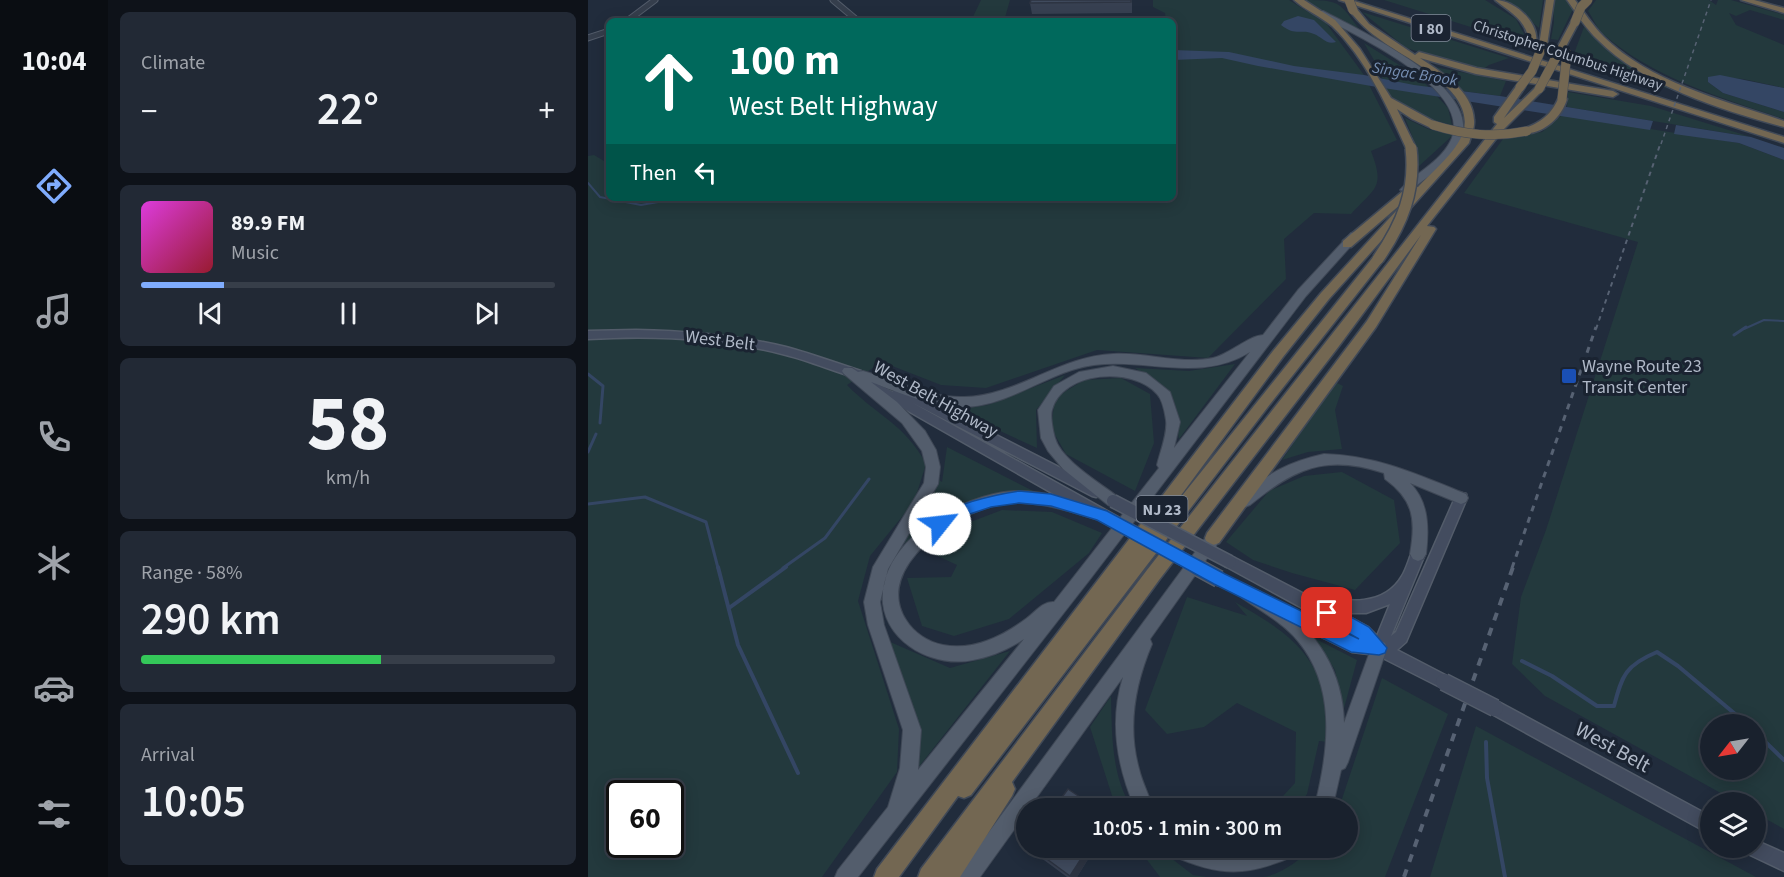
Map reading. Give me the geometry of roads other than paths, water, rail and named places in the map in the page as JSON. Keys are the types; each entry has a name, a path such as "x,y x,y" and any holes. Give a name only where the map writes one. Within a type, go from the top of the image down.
{"highway":[{"path":"891,877 985,762 1262,403 1378,259 1393,237 1408,205 1413,177 1411,148 1400,122 1343,33 1298,0"},
{"name":"Christopher Columbus Highway","path":"1343,0 1784,140"},
{"name":"Christopher Columbus Highway","path":"1370,0 1784,129"},
{"path":"1499,0 1526,20 1538,44"},
{"path":"1499,128 1499,117 1532,71 1550,0"},
{"path":"1571,0 1602,40 1640,67 1692,91 1784,124"},
{"path":"1381,91 1408,113 1433,126 1480,135 1506,135 1527,131 1554,116 1561,102 1563,51 1581,7 1588,0"},
{"path":"1745,0 1784,11"},
{"name":"NJ 23","path":"885,877 1278,354 1347,271 1456,155 1469,131 1470,118 1464,101 1456,90 1435,72 1365,24 1351,3"},
{"path":"1396,47 1476,71 1618,94 1734,124"},
{"name":"NJ 23","path":"928,877 1064,694 1454,184 1499,128 1530,100 1563,51"},
{"path":"1347,244 1456,155"},
{"path":"1213,538 1246,488 1375,319 1432,226 1454,184"},
{"path":"947,877 1064,694"}],"main road":[{"path":"844,877 1086,573 1288,311 1347,244 1452,147 1458,135 1460,123 1450,99 1439,86 1410,65 1316,11"},
{"path":"855,373 939,399 963,402 981,400 1091,361 1122,359 1195,366 1216,362 1236,355 1254,344 1288,311"},
{"name":"West Belt","path":"588,335 654,334 729,340 799,354 855,373"},
{"path":"1113,501 1073,469 1054,450 1048,440 1043,420 1047,403 1058,389 1079,376 1101,370 1130,371 1150,380 1164,393 1173,411 1174,431 1169,453 1160,475 1146,496"},
{"path":"855,373 919,432 932,452 934,462 931,484 881,567 874,591 873,614 908,713 913,747 905,785 889,822"},
{"name":"West Belt Highway","path":"855,373 890,386 1291,593 1363,632 1379,648 1495,708"},
{"name":"West Belt Highway","path":"855,373 1102,515 1219,579 1357,647 1379,648"},
{"path":"968,877 1213,538 1249,497 1281,473 1318,459 1349,459 1396,471 1461,498 1401,637 1392,645 1379,648"},
{"path":"1325,798 1379,648 1418,554 1421,517 1413,495 1393,477 1349,459"},
{"path":"1086,573 1029,626 1001,644 971,653 943,653 917,643 900,626 892,608 892,589 903,559 929,532 965,510 990,501 1019,497 1051,500 1102,515"},
{"path":"1291,593 1329,605 1357,609 1381,604 1406,582"},
{"path":"1248,593 1288,621 1303,635 1322,663 1329,679 1334,698 1336,737 1331,778 1325,798"},
{"path":"1140,798 1129,771 1124,747 1124,704 1135,664 1166,603"},
{"name":"West Belt","path":"1495,708 1700,820"},
{"path":"1766,854 1784,862"},
{"path":"1199,858 1218,864 1238,865 1257,863 1268,858"}],"street":[{"path":"631,18 656,0"},
{"path":"833,0 854,18"},
{"path":"588,38 606,32"}],"water":[{"path":"1298,16 1314,20 1336,42 1327,42 1310,32 1291,31 1281,25 1284,21"},
{"path":"1176,50 1229,52 1294,66 1653,121 1650,130 1371,86 1222,58 1176,60"},
{"path":"1720,75 1784,88 1784,112 1723,93 1708,82 1708,77"},
{"path":"1676,125 1751,137 1784,148 1784,160 1739,143 1674,134"}],"waterway":[{"name":"Singac Brook","path":"588,183 600,197 606,198"},
{"name":"Singac Brook","path":"620,201 641,205 664,201"},
{"path":"1744,329 1764,320 1784,321"},
{"path":"1734,335 1746,327"},
{"path":"588,374 603,386 600,423"},
{"path":"588,452 596,434"},
{"path":"783,568 825,538 869,479"},
{"path":"588,504 645,497 706,522 718,568"},
{"path":"718,567 738,645 798,773"},
{"path":"729,608 786,567"},
{"path":"1522,661 1552,676 1597,706 1614,706 1627,672 1638,662 1657,652 1678,666 1735,714"},
{"path":"1486,742 1487,778 1505,877"},
{"path":"1766,743 1784,760"}],"railway":[{"path":"1661,144 1711,0"},
{"path":"1596,329 1661,142"},
{"path":"1512,568 1596,327"},
{"path":"1404,877 1513,567"}],"place":[{"name":"Wayne Route 23 Transit Center","path":"1569,376"}]}
